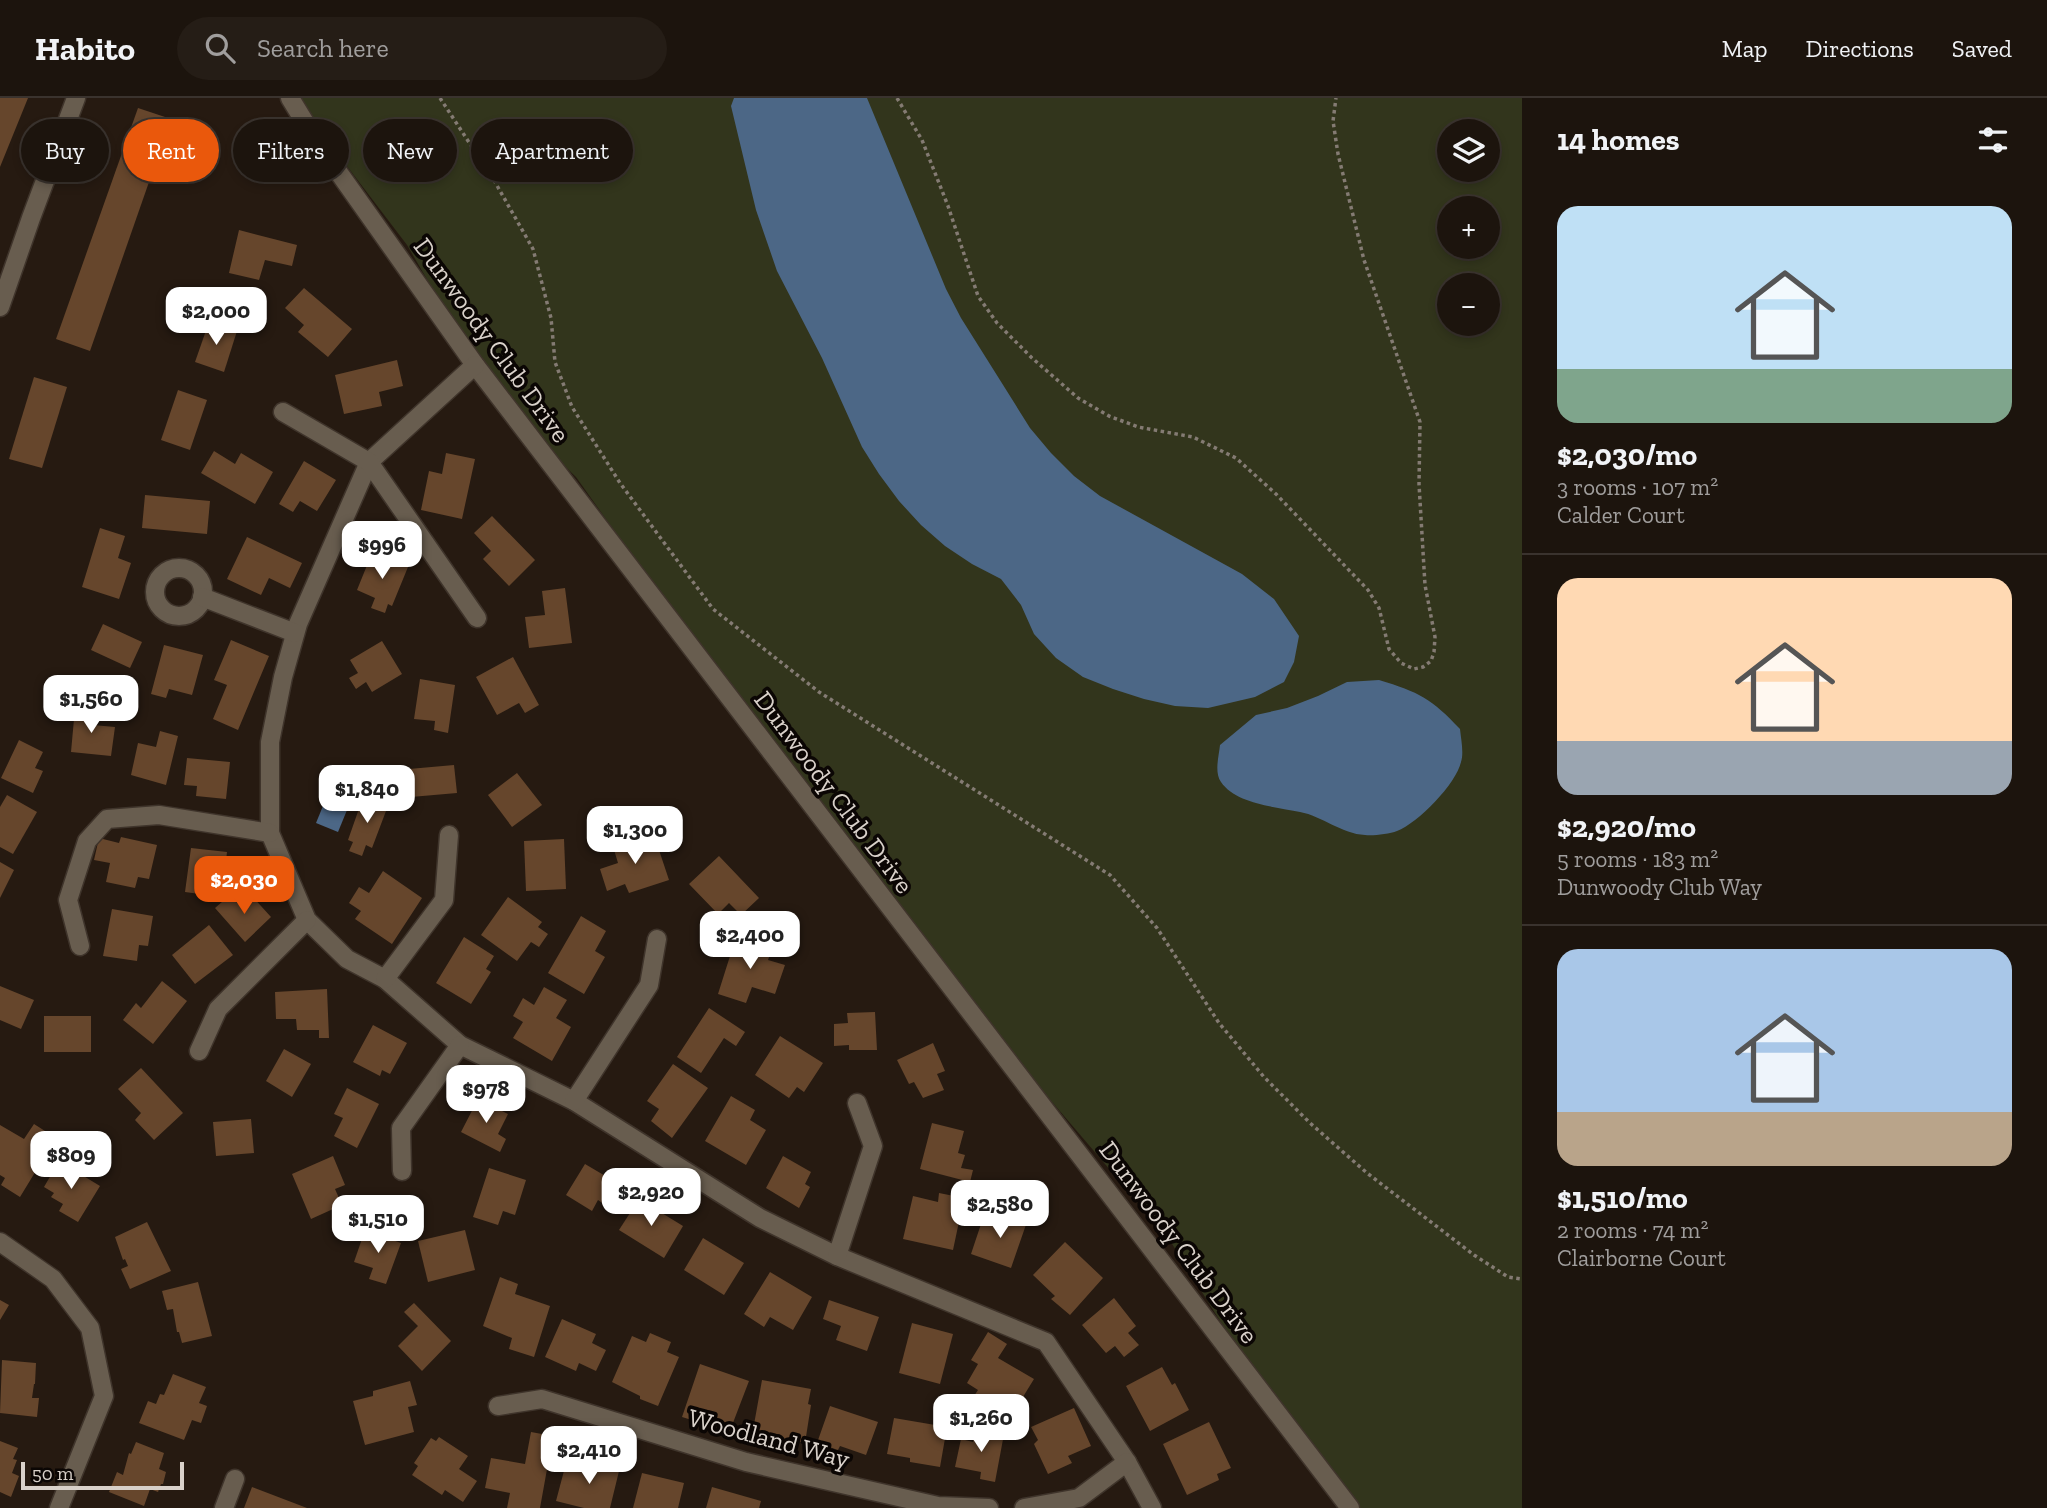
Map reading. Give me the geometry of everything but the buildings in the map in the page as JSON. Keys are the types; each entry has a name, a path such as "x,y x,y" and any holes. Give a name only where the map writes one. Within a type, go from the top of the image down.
{"street":[{"path":"0,307 76,98"},
{"name":"Dunwoody Club Drive","path":"290,98 315,139 475,365 1343,1506"},
{"path":"475,365 369,462 295,633 270,742 270,833 307,920 347,959 385,979 460,1045 574,1101 760,1218 837,1256 1046,1342 1127,1462 1152,1508"},
{"path":"283,412 369,462 477,618"},
{"path":"202,597 295,633"},
{"path":"80,946 68,900 87,841 107,819 159,815 270,833"},
{"path":"385,979 443,900 449,835"},
{"path":"199,1051 218,1009 307,920"},
{"path":"574,1101 649,985 657,939"},
{"path":"402,1171 401,1128 460,1045"},
{"path":"837,1256 873,1146 857,1103"},
{"path":"0,1242 53,1279 90,1328 104,1396 59,1508"},
{"name":"Woodland Way","path":"498,1406 542,1399 746,1462 938,1506 989,1508"},
{"path":"1024,1508 1079,1498 1127,1462"},
{"path":"224,1508 235,1479"}],"path":[{"path":"440,98 495,182 533,249 551,318 555,362 572,407 620,483 713,609 819,692 1110,875 1157,928 1219,1023 1264,1077 1310,1123 1367,1173 1474,1255 1508,1277 1522,1279"},
{"path":"897,98 922,140 948,206 978,296 997,323 1078,398 1109,416 1138,427 1193,437 1236,458 1276,494 1368,590 1379,608 1389,649 1401,663 1414,669 1431,661 1435,638 1425,585 1419,484 1420,422 1364,260 1338,154 1333,121 1336,98"}],"green space":[{"path":"295,98 1522,98 1522,1508 1340,1508 1330,1498 1169,1239 936,966 755,729 576,477 499,403 407,245 349,169 349,119 311,119"}],"water":[{"path":"734,98 867,98 946,289 961,318 1030,428 1074,476 1100,496 1242,574 1274,599 1299,636 1294,662 1284,682 1255,697 1208,708 1175,706 1144,699 1083,677 1056,658 1034,634 1021,605 1001,579 945,546 921,525 899,501 862,447 822,358 777,271 756,210 731,106"},
{"path":"1379,680 1405,688 1424,698 1460,729 1462,754 1458,771 1435,802 1406,827 1385,834 1357,834 1308,814 1246,800 1221,782 1217,769 1220,745 1256,715 1287,708 1347,682"},
{"path":"332,784 354,793 338,832 316,823"}]}
